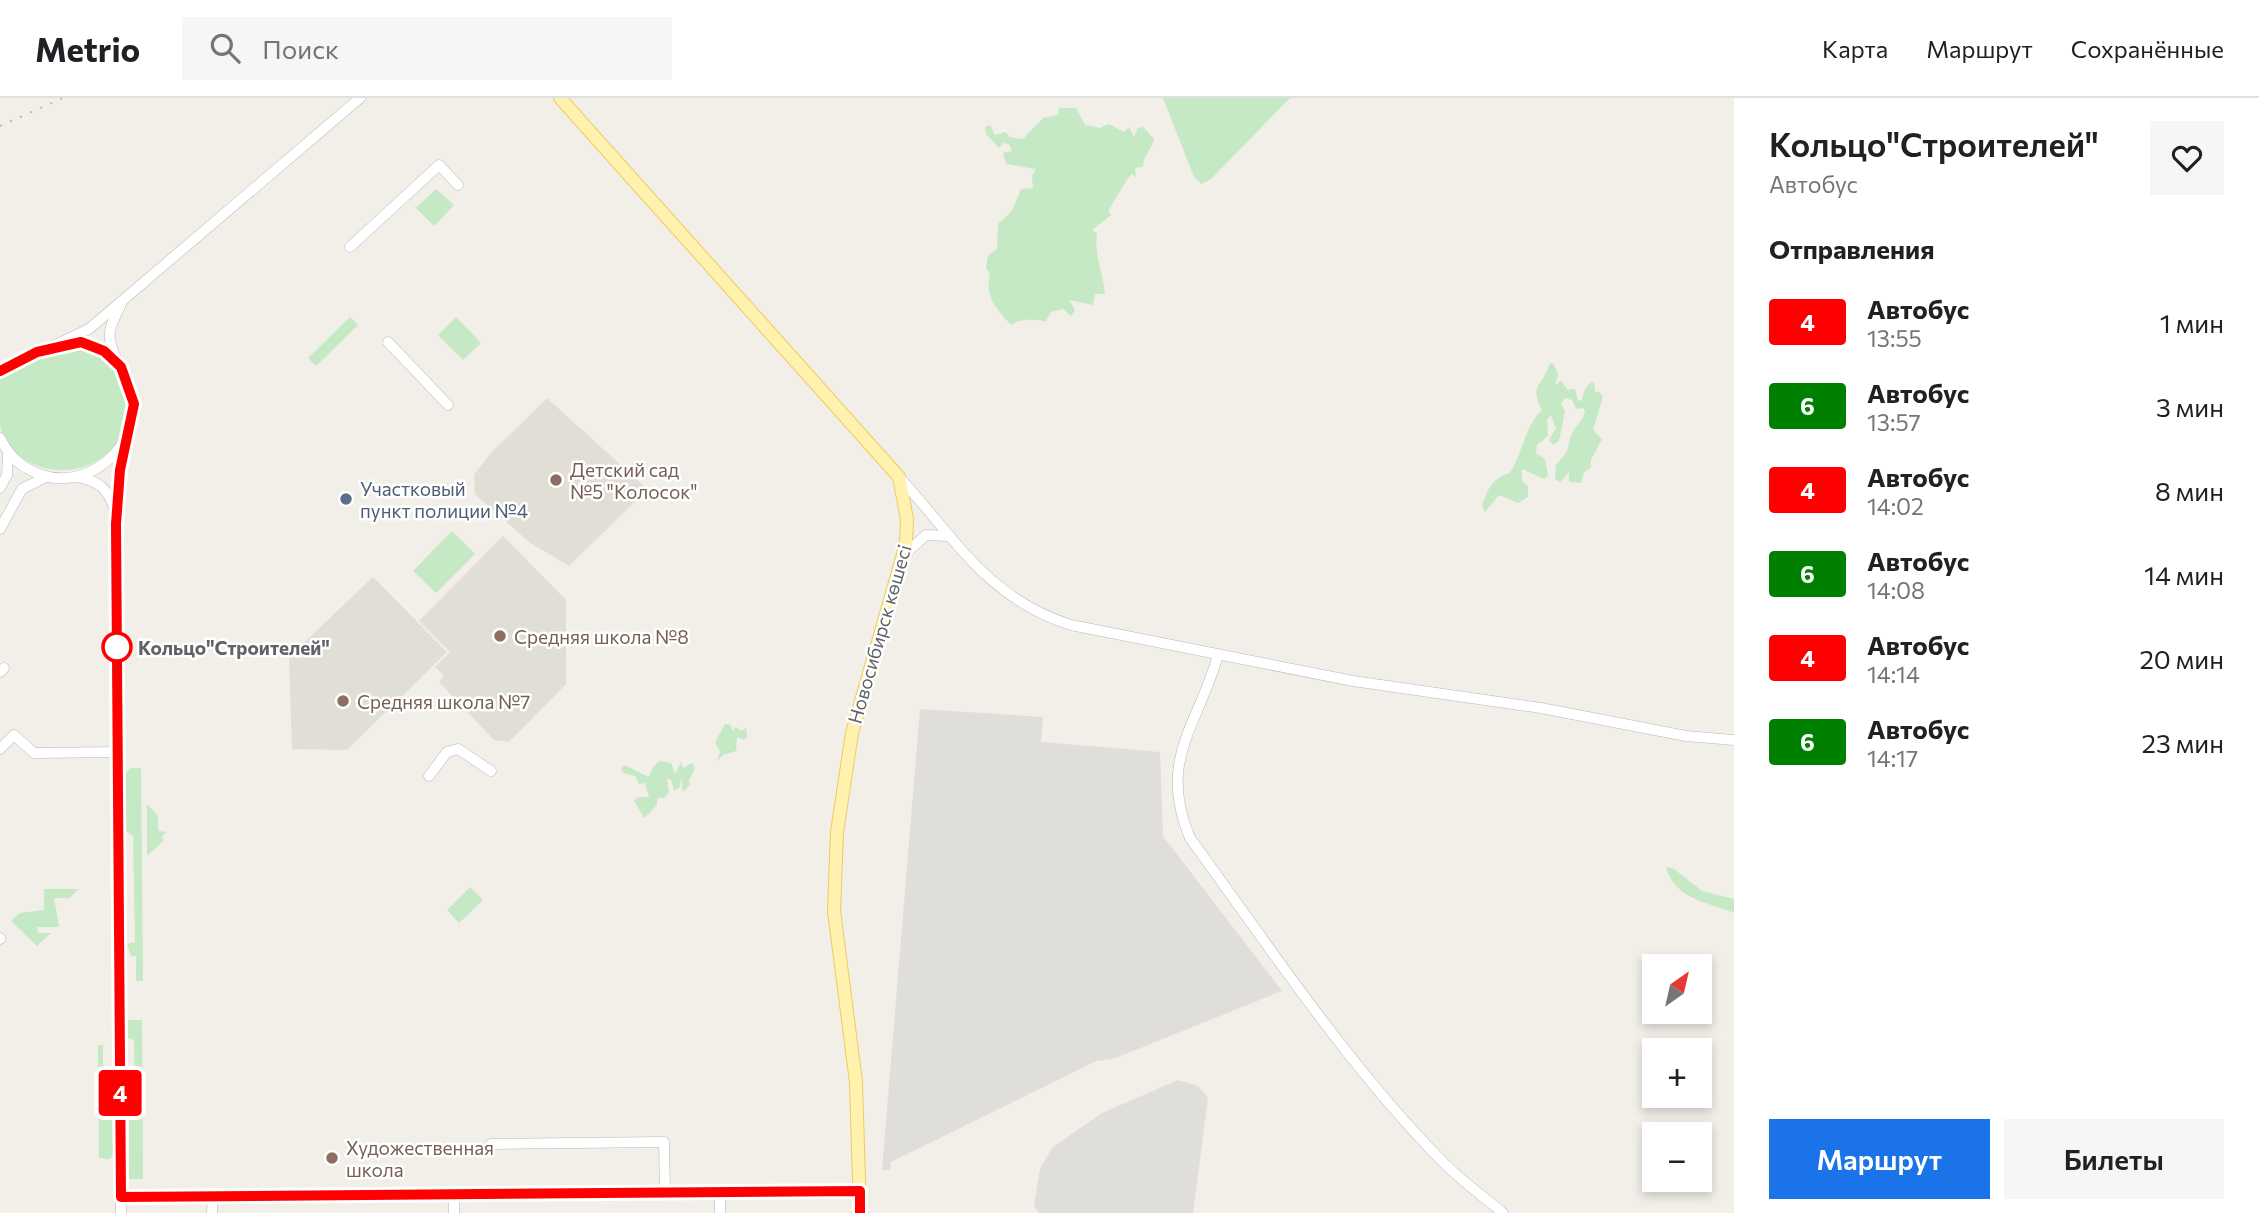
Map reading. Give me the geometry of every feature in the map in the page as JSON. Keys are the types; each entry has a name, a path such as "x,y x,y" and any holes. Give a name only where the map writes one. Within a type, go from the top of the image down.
{"main road":[{"path":"560,98 899,477"},
{"path":"53,347 89,344 104,351 121,367"},
{"name":"Новосибирск көшесі","path":"860,1213 856,1082 835,921 837,832 852,733 903,555 907,519 899,477"}],"street":[{"path":"0,364 53,347 89,329 360,98"},
{"path":"350,247 439,165 458,185"},
{"path":"121,304 110,328 110,340 134,404 125,440 117,518 121,1213"},
{"path":"388,342 448,405"},
{"path":"0,371 23,358"},
{"path":"0,438 8,453 24,467 47,477"},
{"path":"0,528 22,489 47,477 73,476 100,466 113,456 125,440"},
{"path":"0,488 7,475 8,453"},
{"path":"73,476 101,485 111,499 117,518"},
{"path":"899,477 992,583 1016,602 1042,616 1086,629 1374,685 1541,708 1686,736 1734,740"},
{"path":"903,555 926,535 951,536"},
{"path":"1218,655 1206,691 1185,737 1177,774 1178,797 1190,838 1392,1106 1443,1163 1503,1213"},
{"path":"0,749 15,735 34,753 118,752"},
{"path":"429,776 447,751 458,749 491,771"},
{"path":"491,1144 664,1142 665,1194"},
{"path":"121,1197 860,1191"},
{"path":"720,1192 720,1213"},
{"path":"212,1196 212,1213"},
{"path":"454,1196 454,1213"}],"shaded area":[{"name":"Детский сад №5 \"Колосок\"","path":"547,398 644,486 646,491 569,566 529,542 475,494 474,475 490,454"},
{"name":"Средняя школа №8","path":"503,536 566,600 566,684 509,742 494,740 439,682 444,676 435,667 450,652 419,621"},
{"name":"Средняя школа №7","path":"373,577 447,652 347,750 292,749 289,657"},
{"path":"920,709 1043,717 1041,742 1160,752 1163,836 1282,991 1113,1059 1096,1061 891,1162 890,1170 882,1170"},
{"path":"1178,1080 1198,1086 1208,1098 1193,1213 1039,1213 1034,1205 1040,1169 1052,1148 1102,1113"}],"green space":[{"path":"1163,98 1290,98 1211,179 1201,184 1194,177"},
{"path":"1059,108 1076,108 1085,125 1100,128 1109,124 1124,132 1129,127 1134,137 1138,128 1143,127 1154,139 1143,167 1135,168 1136,177 1132,174 1128,178 1108,211 1111,215 1092,230 1097,233 1097,250 1105,294 1095,294 1093,305 1069,300 1075,310 1071,316 1063,309 1051,312 1045,322 1028,320 1011,325 990,296 990,274 986,268 988,256 997,249 998,224 1012,211 1021,189 1033,188 1032,176 1036,169 1006,164 1003,153 1012,151 1009,144 1003,143 999,148 986,134 985,127 990,125 995,135 1005,132 1010,137 1023,139 1043,118 1058,115"},
{"path":"436,189 454,205 434,226 416,208"},
{"path":"350,317 358,325 316,366 308,358"},
{"path":"456,317 481,343 463,360 438,335"},
{"path":"73,348 98,355 114,366 123,388 126,409 124,427 116,443 104,456 89,465 71,470 52,469 22,458 4,437 0,424 0,376 16,366"},
{"path":"1550,363 1554,364 1558,375 1555,385 1561,381 1568,390 1575,389 1578,401 1582,400 1587,386 1594,382 1595,391 1599,391 1603,397 1593,430 1602,439 1591,460 1591,468 1584,472 1581,483 1569,482 1569,472 1560,482 1555,479 1556,465 1565,454 1571,435 1585,411 1583,408 1576,409 1572,400 1565,398 1561,404 1565,411 1559,441 1553,445 1549,440 1556,428 1551,415 1547,420 1548,436 1537,445 1536,453 1545,459 1548,475 1544,479 1522,469 1522,481 1528,486 1528,497 1518,503 1499,495 1485,512 1482,505 1489,488 1499,478 1510,473 1528,431 1542,410 1537,390"},
{"path":"452,531 475,554 436,593 413,571"},
{"path":"725,724 731,725 732,731 736,727 741,731 746,728 747,736 744,740 737,737 736,751 723,755 717,761 720,752 715,742"},
{"path":"659,761 671,763 675,774 681,762 683,768 692,763 695,768 689,780 690,785 683,792 681,777 680,787 674,791 672,781 667,778 669,792 664,798 657,798 657,805 644,818 634,800 638,797 649,797 645,783 639,784 635,776 623,773 621,769 624,765 649,777"},
{"path":"131,768 141,768 143,981 136,981 136,956 131,956 127,944 135,942 133,836 126,831 125,773"},
{"path":"147,804 158,816 158,831 166,832 161,837 164,840 147,856"},
{"path":"1666,867 1674,869 1702,891 1734,899 1734,913 1685,893 1670,878"},
{"path":"470,887 483,900 459,923 447,910"},
{"path":"44,889 78,889 70,898 54,898 59,927 37,927 38,933 51,933 37,946 11,921 20,913 44,910"},
{"path":"128,1020 142,1020 143,1179 129,1179 129,1088 135,1085 134,1040 128,1038"},
{"path":"98,1045 103,1045 103,1072 109,1073 112,1078 113,1154 110,1159 99,1158"}],"railway":[{"path":"0,126 63,98"}],"bus line":[{"name":"4","path":"0,371 23,358 53,347 81,342 104,351 121,367 130,386 134,404 120,470 116,524 121,1197 860,1191 860,1213"}],"place":[{"name":"Детский сад №5 \"Колосок\"","path":"556,480"},
{"name":"Участковый пункт полиции №4","path":"346,499"},
{"name":"Средняя школа №8","path":"500,636"},
{"name":"Кольцо\"Строителей\"","path":"117,647"},
{"name":"Средняя школа №7","path":"343,701"},
{"name":"Художественная школа","path":"332,1158"}]}
